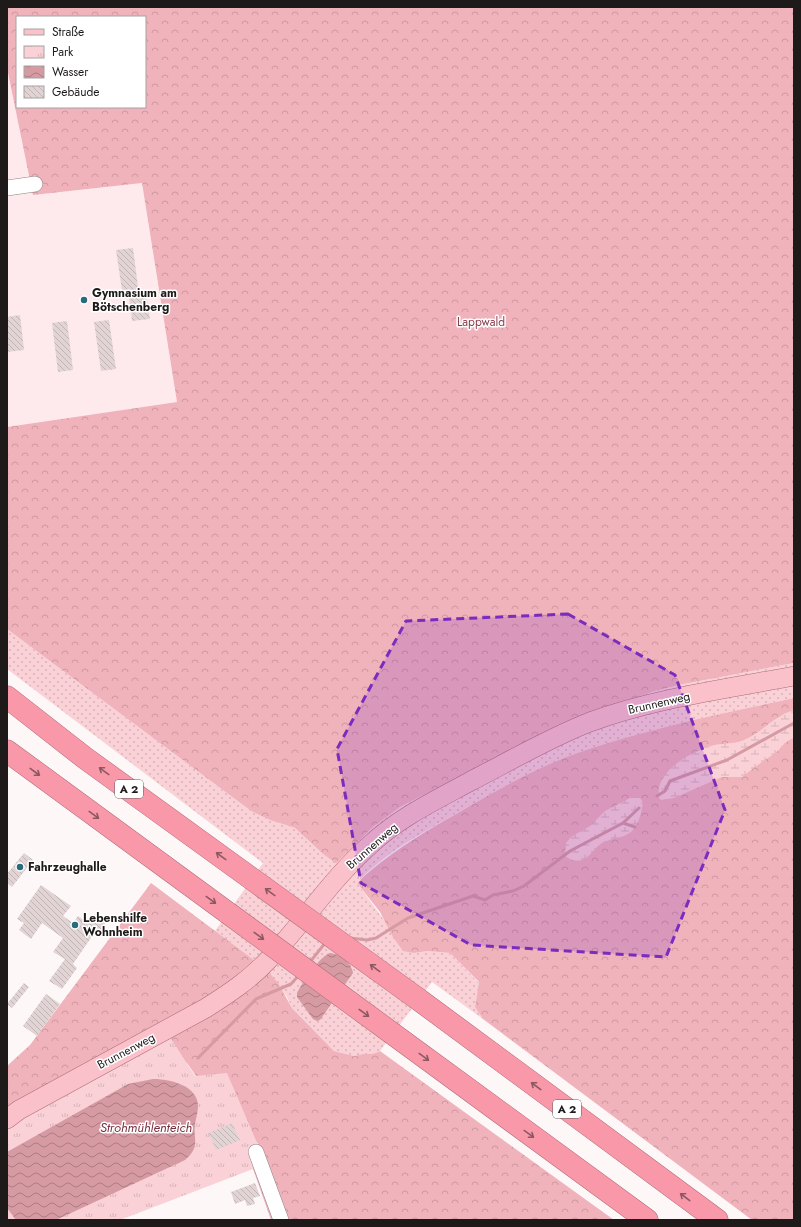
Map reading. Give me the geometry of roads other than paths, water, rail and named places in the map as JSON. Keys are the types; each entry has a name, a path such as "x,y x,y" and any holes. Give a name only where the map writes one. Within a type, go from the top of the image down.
{"highway":[{"name":"A 2","path":"7,697 85,758 418,999 717,1220"},
{"path":"7,751 646,1220"}],"main road":[{"name":"Brunnenweg","path":"7,1119 19,1110 229,994 268,959 345,868 364,850 384,832 431,803 588,723 665,700 794,676"}],"street":[{"path":"7,188 35,184"},
{"path":"256,1152 281,1220"}],"water":[{"path":"330,953 345,959 350,965 353,973 320,1020 317,1021 313,1019 297,997 297,993 317,964"},
{"name":"Strohmühlenteich","path":"153,1079 167,1080 182,1085 188,1088 197,1099 198,1106 195,1124 195,1147 190,1155 185,1160 56,1220 16,1220 7,1208 7,1152 128,1084"}],"waterway":[{"path":"657,796 665,791 670,781 727,760 794,723"},
{"path":"350,938 367,940 376,938 408,918 473,896 485,900 493,895 513,891 524,886 570,851 623,823 639,808"},
{"path":"623,823 635,827"},
{"path":"310,962 326,942"},
{"path":"198,1058 256,999 291,984 300,974"}],"place":[{"name":"Gymnasium am Bötschenberg","path":"84,300"},
{"name":"Fahrzeughalle","path":"20,867"},
{"name":"Lebenshilfe Wohnheim","path":"75,925"}],"park label":[{"name":"Lappwald","path":"481,322"}]}
